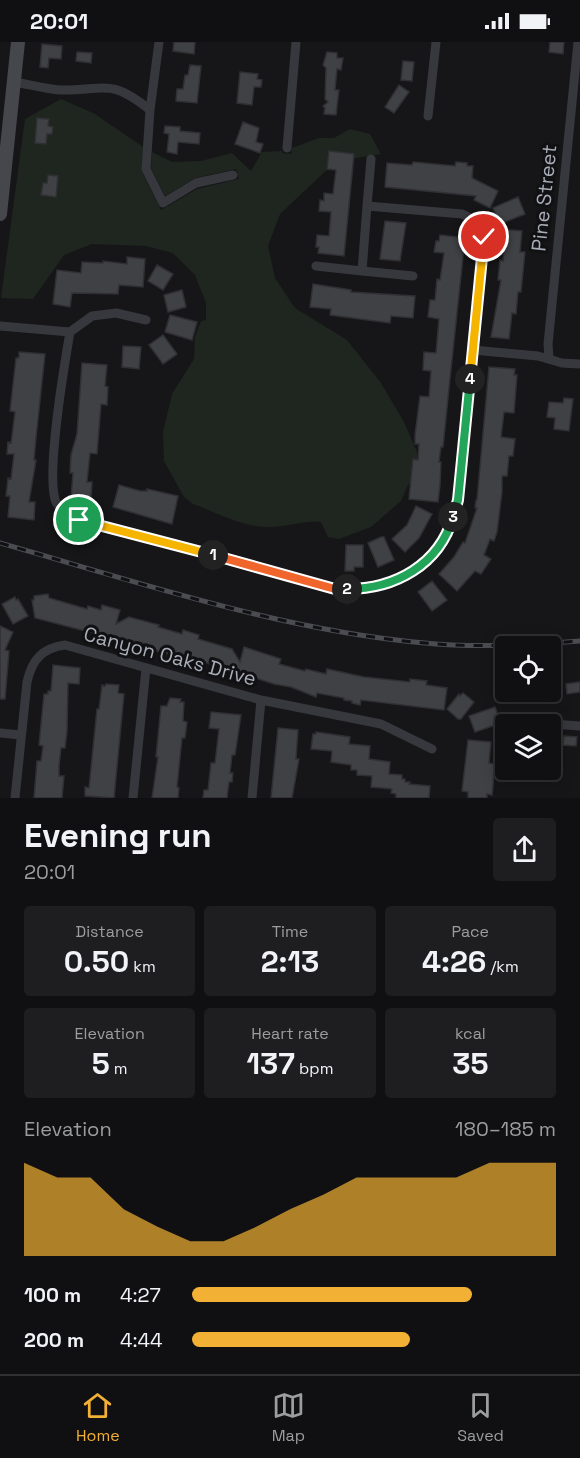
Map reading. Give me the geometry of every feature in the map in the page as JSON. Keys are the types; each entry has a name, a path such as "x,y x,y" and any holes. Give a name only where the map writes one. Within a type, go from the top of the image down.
{"street":[{"path":"0,214 18,42"},
{"path":"159,42 150,110 146,170 163,203 196,183 233,175"},
{"path":"287,148 296,42"},
{"path":"428,116 436,42"},
{"name":"Pine Street","path":"549,358 548,344 578,42"},
{"path":"14,82 59,90 98,86 113,87 132,95 150,110"},
{"path":"362,271 371,159"},
{"path":"70,332 52,467 52,492 57,505 66,514 79,520 335,589 368,589 398,581 420,567 438,549 458,500 484,237 480,226 472,218 462,214 368,206"},
{"path":"316,266 413,276"},
{"path":"0,326 70,332 92,316 117,313 146,320"},
{"path":"473,350 549,358 562,363 580,364"},
{"name":"Canyon Oaks Drive","path":"15,798 30,670 39,655 46,650 65,645 261,700 381,724 432,749"},
{"path":"134,798 146,668"},
{"path":"252,798 261,700"},
{"path":"561,725 580,726"},
{"path":"0,734 21,735"}],"shaded area":[{"path":"61,99 95,114 143,147 142,172 161,210 197,189 239,179 236,169 195,178 165,196 151,168 152,152 172,162 201,161 232,153 251,171 262,152 282,151 282,153 291,154 292,148 319,138 334,138 350,129 370,134 381,154 345,160 330,167 280,214 268,246 275,278 295,308 347,340 381,383 404,422 417,452 419,471 407,487 401,501 371,527 339,539 328,537 321,522 272,527 256,526 193,504 184,497 164,461 163,432 172,394 194,359 195,337 201,321 206,320 206,303 195,275 173,253 146,246 92,244 64,255 33,299 1,298 25,119"}],"building":[{"path":"174,42 195,42 194,54 173,51"},
{"path":"550,42 564,42 563,54 549,52"},
{"path":"42,44 62,46 61,59 49,58 48,68 40,67"},
{"path":"77,52 92,53 91,63 76,61"},
{"path":"327,52 337,53 337,58 343,58 341,70 337,69 335,90 339,90 336,115 324,114 323,106 328,102 325,99 326,68 323,65"},
{"path":"403,61 414,62 412,81 401,80"},
{"path":"190,65 201,66 197,103 176,101 177,89 183,89 185,75 188,75"},
{"path":"240,72 258,74 257,79 262,80 261,87 254,87 252,105 237,103"},
{"path":"399,85 409,92 394,113 385,107"},
{"path":"37,118 49,119 48,126 53,127 52,134 47,134 46,144 35,143"},
{"path":"243,122 259,128 256,142 263,144 260,153 235,144"},
{"path":"165,126 180,127 180,131 200,133 199,144 178,142 177,154 167,152 169,134 164,133"},
{"path":"329,151 354,154 344,256 318,253 319,247 316,247 317,235 329,236 331,212 319,211 320,200 324,201 324,193 333,194 336,170 327,169"},
{"path":"413,162 455,166 456,162 467,163 467,166 473,166 472,178 498,191 490,208 474,200 476,196 385,187 387,163 412,165"},
{"path":"48,175 58,176 56,197 41,195 43,183 47,183"},
{"path":"518,197 525,214 500,224 493,208"},
{"path":"385,221 406,223 400,261 380,259"},
{"path":"501,229 522,231 520,252 525,252 521,292 518,292 516,314 512,313 509,339 491,337 501,280 498,280 500,260 503,261 504,247 497,246 498,237 505,238"},
{"path":"440,235 465,238 443,447 441,447 439,462 441,462 438,502 409,499 413,459 418,460 419,444 415,444 415,435 420,396 429,397 431,371 423,370 424,352 436,353 439,319 428,317 430,300 435,300 437,279 440,280 444,253 434,252"},
{"path":"127,257 145,259 143,287 119,285 118,294 72,293 70,307 53,304 57,270 81,273 82,262 103,263 103,261 127,264"},
{"path":"157,265 173,274 163,290 148,281"},
{"path":"313,284 351,290 351,292 415,296 413,318 391,316 390,323 330,315 331,309 310,307"},
{"path":"182,290 186,307 168,312 164,295"},
{"path":"170,315 197,322 192,340 165,332"},
{"path":"163,335 177,354 163,364 149,345"},
{"path":"123,346 141,347 139,369 122,367"},
{"path":"19,352 45,354 34,460 36,460 29,502 35,502 34,520 8,517 10,496 6,496 14,454 7,454 8,442 11,443 15,412 10,411 16,358 19,358"},
{"path":"82,363 107,365 105,386 108,387 107,405 101,404 97,454 90,453 87,482 92,482 91,500 71,499 73,473 70,473 71,455 77,434"},
{"path":"489,367 515,369 514,375 517,375 514,413 504,412 501,437 515,439 513,456 509,456 507,476 502,476 497,532 494,541 490,539 484,555 491,559 481,574 475,571 457,591 439,574 463,542 465,543 477,508 475,508"},
{"path":"564,398 573,399 569,431 554,429 555,418 547,417 549,402 563,403"},
{"path":"119,485 140,491 147,491 147,489 178,496 172,524 113,507"},
{"path":"416,506 432,514 419,538 405,552 392,539 407,525"},
{"path":"384,537 394,560 378,567 368,543"},
{"path":"346,545 363,545 363,567 354,567 354,571 345,571"},
{"path":"432,581 447,600 432,611 418,592"},
{"path":"48,594 49,598 87,609 88,606 101,610 102,605 120,610 116,624 129,617 182,634 183,630 199,635 198,639 232,649 240,662 244,647 281,659 279,664 305,671 306,669 326,674 327,669 364,677 410,682 410,679 427,681 426,685 447,688 444,710 361,700 360,705 344,700 344,698 317,693 316,697 291,687 146,648 147,644 112,636 112,638 35,618 32,600 34,596"},
{"path":"15,597 28,616 13,624 2,604"},
{"path":"0,626 13,632 5,650 9,651 5,699 0,699"},
{"path":"53,665 80,668 79,684 68,683 67,731 65,748 61,748 59,766 59,776 64,776 62,798 34,798 37,761 41,761 43,746 39,745 44,694 51,691"},
{"path":"580,682 580,692 567,694 566,684"},
{"path":"102,685 119,685 118,693 124,694 114,798 85,796 85,787 89,788 97,709 99,709"},
{"path":"463,693 474,702 461,719 458,719 447,709 459,694 460,696"},
{"path":"170,698 181,699 180,702 184,702 183,721 187,722 185,738 182,738 178,798 152,798 158,757 156,757 161,706 167,706"},
{"path":"495,707 498,714 495,714 495,725 475,732 469,716"},
{"path":"211,712 241,715 235,755 232,755 230,773 233,773 232,782 229,782 227,798 203,798 204,790 208,790 211,763 215,763 219,729 209,728"},
{"path":"278,728 298,730 296,759 299,759 292,798 271,798"},
{"path":"316,732 350,737 349,744 370,746 369,759 390,762 389,774 402,775 402,779 410,782 409,784 430,786 429,798 396,798 396,794 391,793 392,789 371,787 372,776 357,775 357,770 351,770 351,765 331,762 332,751 311,749 313,734"},
{"path":"564,736 577,737 576,746 563,745"},
{"path":"468,740 491,742 489,763 494,764 493,786 492,795 487,794 487,798 468,798 468,792 462,791"}],"railway":[{"path":"0,543 158,589 318,628 425,643 483,646 580,641"}],"route":[{"path":"79,520 335,589 368,589 398,581 420,567 438,549 458,500 484,237"}]}
